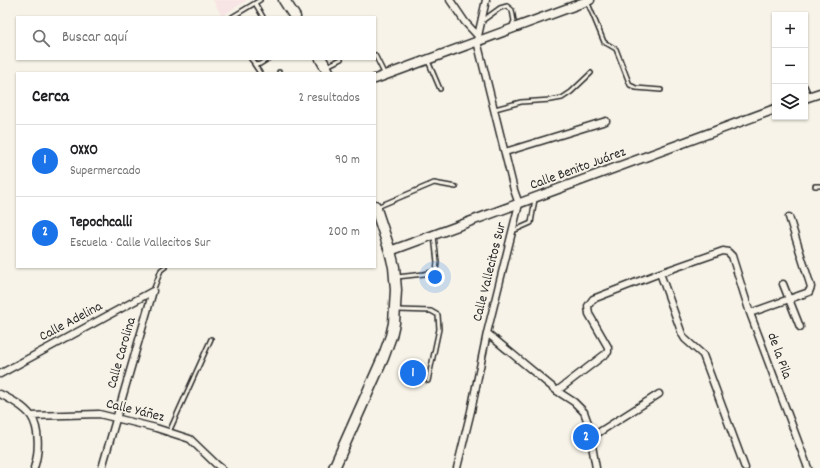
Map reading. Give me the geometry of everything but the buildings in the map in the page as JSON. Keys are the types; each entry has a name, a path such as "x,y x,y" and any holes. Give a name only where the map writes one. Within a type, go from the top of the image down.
{"main road":[{"path":"284,0 294,16"},
{"path":"334,468 383,358 391,336 396,310 395,277 390,251 376,210"}],"street":[{"path":"450,0 478,39"},
{"path":"478,39 486,0"},
{"path":"376,79 428,60 478,39 589,1"},
{"name":"Calle Vallecitos Sur","path":"478,39 504,152 519,204 487,333 557,391 574,402 584,412 588,423 596,468"},
{"path":"808,97 820,93"},
{"name":"Calle Benito Juárez","path":"390,251 772,110"},
{"path":"504,152 606,121"},
{"path":"750,314 809,292 811,287 789,217"},
{"name":"de la Pila","path":"660,273 723,251 728,252 732,256 750,314 808,468"},
{"path":"557,391 608,352 608,347 589,314 588,306 593,298 660,273 682,334 685,339 703,355 745,468"},
{"path":"783,284 800,327"},
{"name":"Calle Adelina","path":"0,374 153,291"},
{"name":"Calle Carolina","path":"102,468 153,291"},
{"path":"457,468 471,411 487,333"},
{"path":"0,394 20,406 31,416 36,428 38,441 38,452 34,468"},
{"path":"590,438 659,394"},
{"name":"Calle Yáñez","path":"31,416 99,414 116,417 190,439 221,468"}],"lane":[{"path":"234,16 260,0"},
{"path":"589,1 604,42 616,49 630,85 636,88 661,90"},
{"path":"255,3 262,16"},
{"path":"481,22 500,8 507,6 512,10 514,21 510,29"},
{"path":"376,57 385,75"},
{"path":"252,60 259,72"},
{"path":"254,64 260,64 266,60"},
{"path":"325,66 340,60"},
{"path":"428,60 440,89"},
{"path":"495,109 521,102 562,98 571,92 591,73"},
{"path":"376,207 434,183 456,187"},
{"path":"815,186 820,186"},
{"path":"513,231 531,223 535,198"},
{"path":"395,277 424,274 436,271 437,262 434,235"},
{"path":"153,291 161,270 164,268"},
{"path":"396,310 431,311 438,315 439,328 428,380"},
{"path":"169,432 211,339"}],"shaded area":[{"path":"213,0 247,0 222,16"}],"place":[{"name":"OXXO","path":"413,373"},
{"name":"Tepochcalli","path":"586,437"}]}
